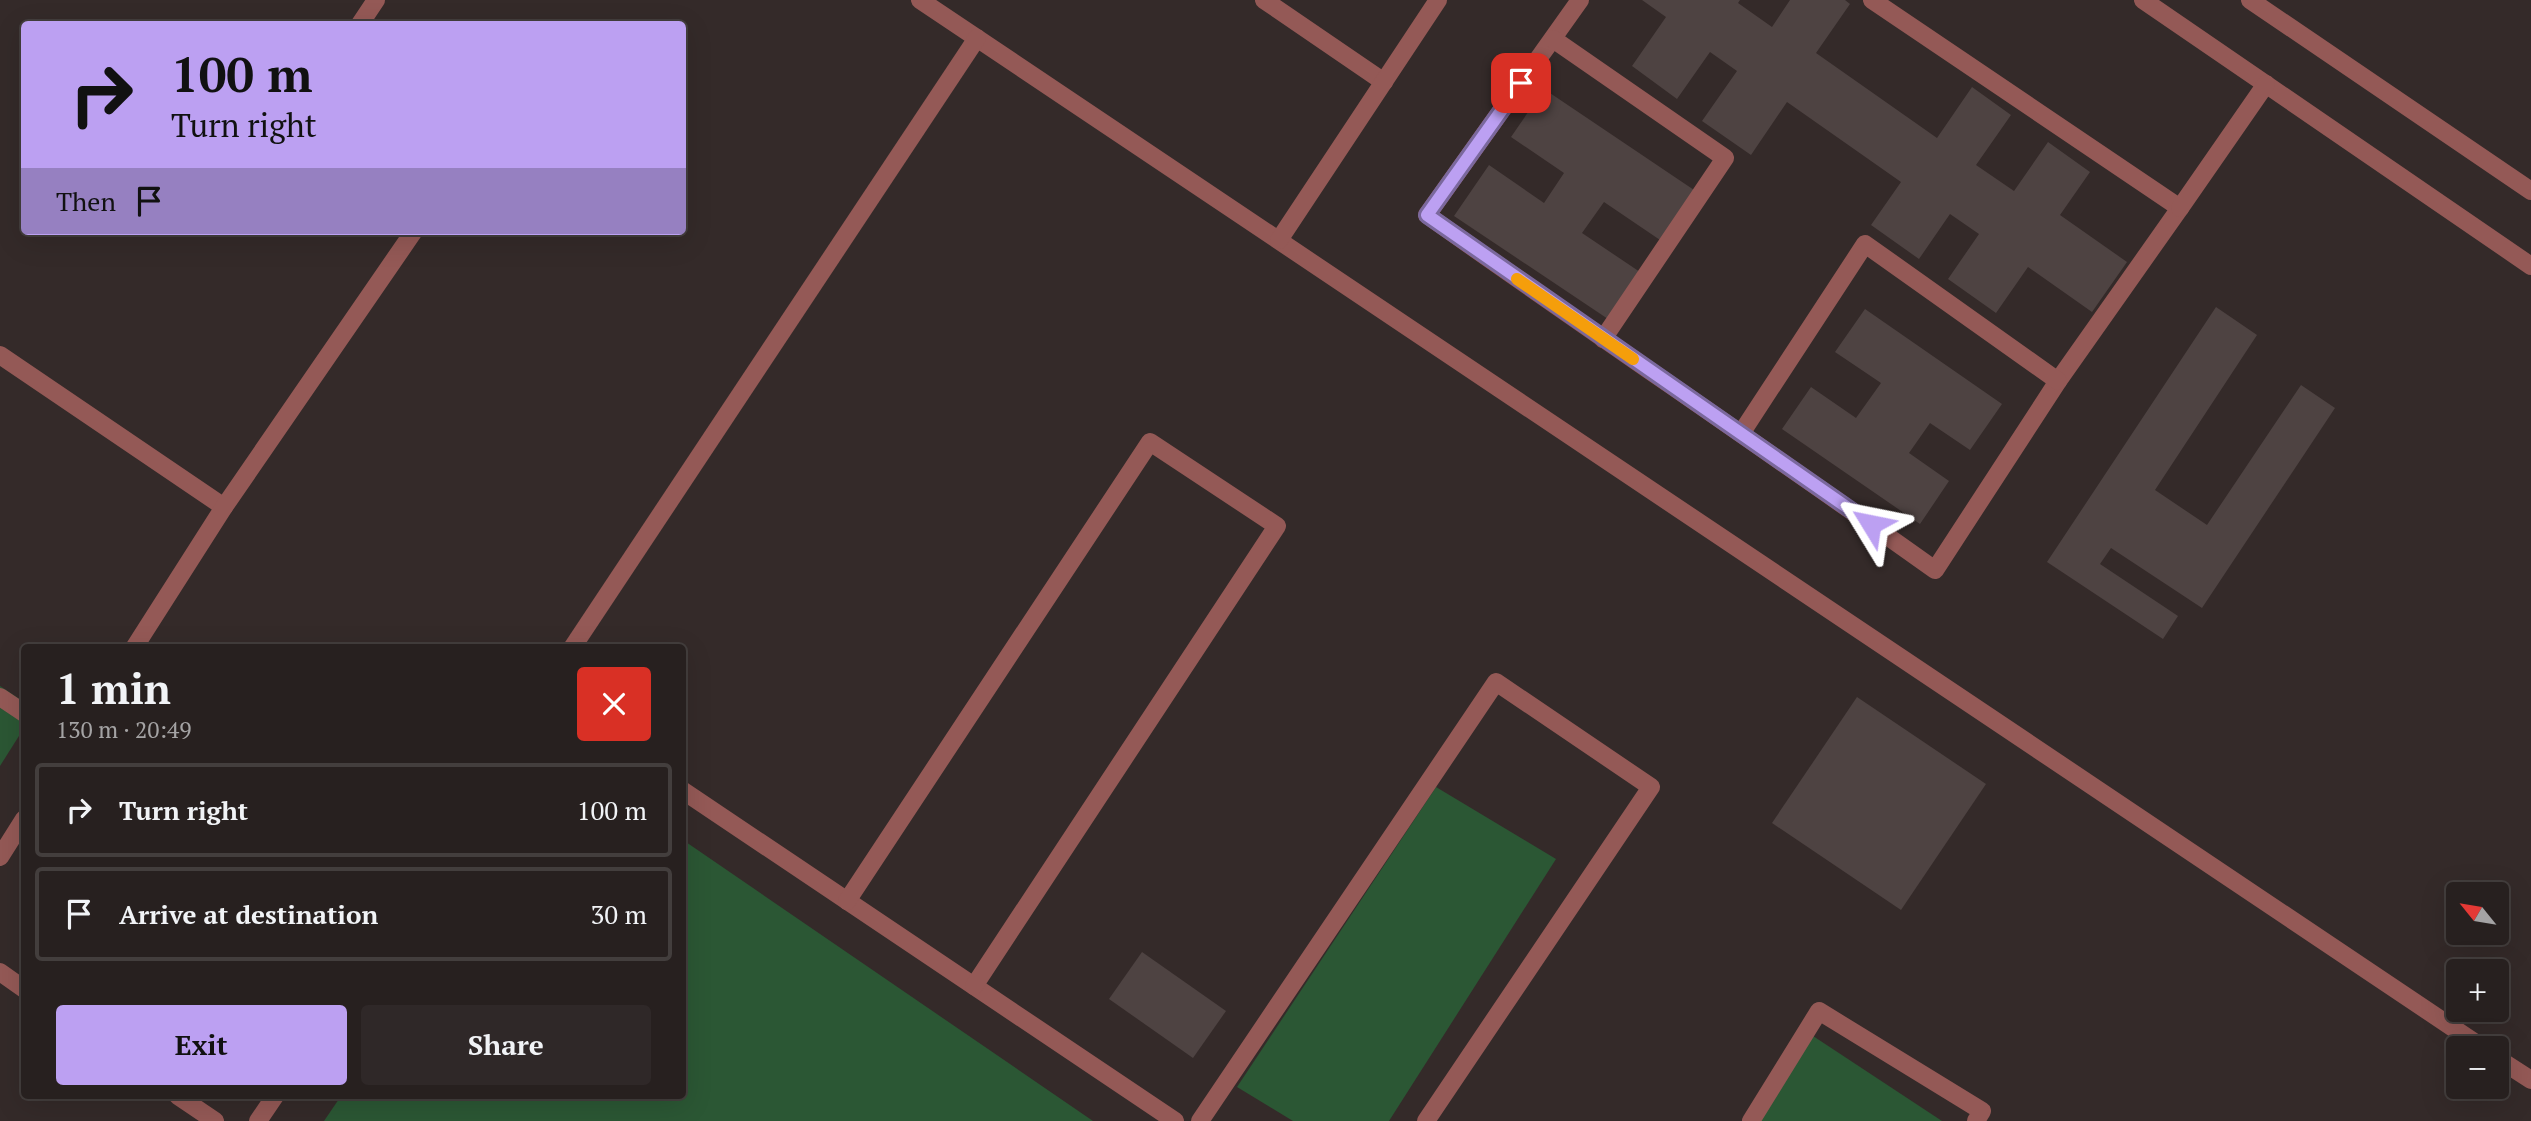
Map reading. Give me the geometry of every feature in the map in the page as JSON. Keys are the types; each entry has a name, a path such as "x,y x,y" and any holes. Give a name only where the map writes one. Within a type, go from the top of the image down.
{"street":[{"path":"362,21 376,0"},
{"path":"920,0 2465,1036"},
{"path":"1264,0 1384,82"},
{"path":"1279,240 1438,0"},
{"path":"1580,0 1427,215 1603,340 1742,432 1935,570 2058,381 2266,84"},
{"path":"1872,0 2180,208"},
{"path":"2143,0 2531,267"},
{"path":"2250,0 2531,191"},
{"path":"575,644 977,38"},
{"path":"1553,40 1725,158 1603,340"},
{"path":"137,644 224,507 411,235"},
{"path":"1742,432 1865,244 2058,381"},
{"path":"0,355 224,507"},
{"path":"847,901 1150,442 1277,526 974,986"},
{"path":"1200,1121 1496,682 1651,787 1426,1121"},
{"path":"0,698 21,711"},
{"path":"686,793 1175,1121"},
{"path":"0,857 21,824"},
{"path":"0,972 21,987"},
{"path":"1751,1121 1819,1011 1982,1111 1976,1121"},
{"path":"2509,1066 2531,1080"},
{"path":"182,1099 215,1121"},
{"path":"258,1121 273,1099"}],"green space":[{"path":"0,686 21,700 21,733 0,766"},
{"path":"1436,787 1556,859 1389,1121 1293,1121 1237,1087"},
{"path":"686,842 1093,1121 324,1121 339,1099 686,1099"},
{"path":"1810,1034 1942,1121 1755,1121"}],"building":[{"path":"1642,0 1740,0 1738,3 1772,27 1790,0 1845,0 1850,4 1816,53 1937,138 1972,87 2011,115 1976,165 2014,191 2048,142 2090,172 2060,215 2127,262 2092,312 2028,267 1996,313 1948,279 1979,234 1950,214 1919,259 1871,225 1901,182 1787,102 1751,155 1702,121 1737,71 1710,52 1677,99 1632,66 1666,17"},
{"path":"1544,89 1697,192 1663,242 1604,202 1582,233 1640,272 1608,319 1454,216 1489,165 1544,203 1564,173 1511,137"},
{"path":"2216,307 2257,335 2155,490 2207,525 2301,385 2335,408 2202,608 2111,548 2100,564 2178,616 2163,639 2047,562"},
{"path":"1865,309 2002,404 1970,450 1930,423 1909,453 1949,481 1920,524 1782,429 1811,387 1856,418 1881,383 1835,352"},
{"path":"1857,697 1986,784 1901,910 1772,823"},
{"path":"1142,952 1226,1011 1193,1058 1109,999"}],"slow traffic":[{"path":"1517,279 1633,359"}],"route":[{"path":"1521,83 1427,215 1871,524"}]}
